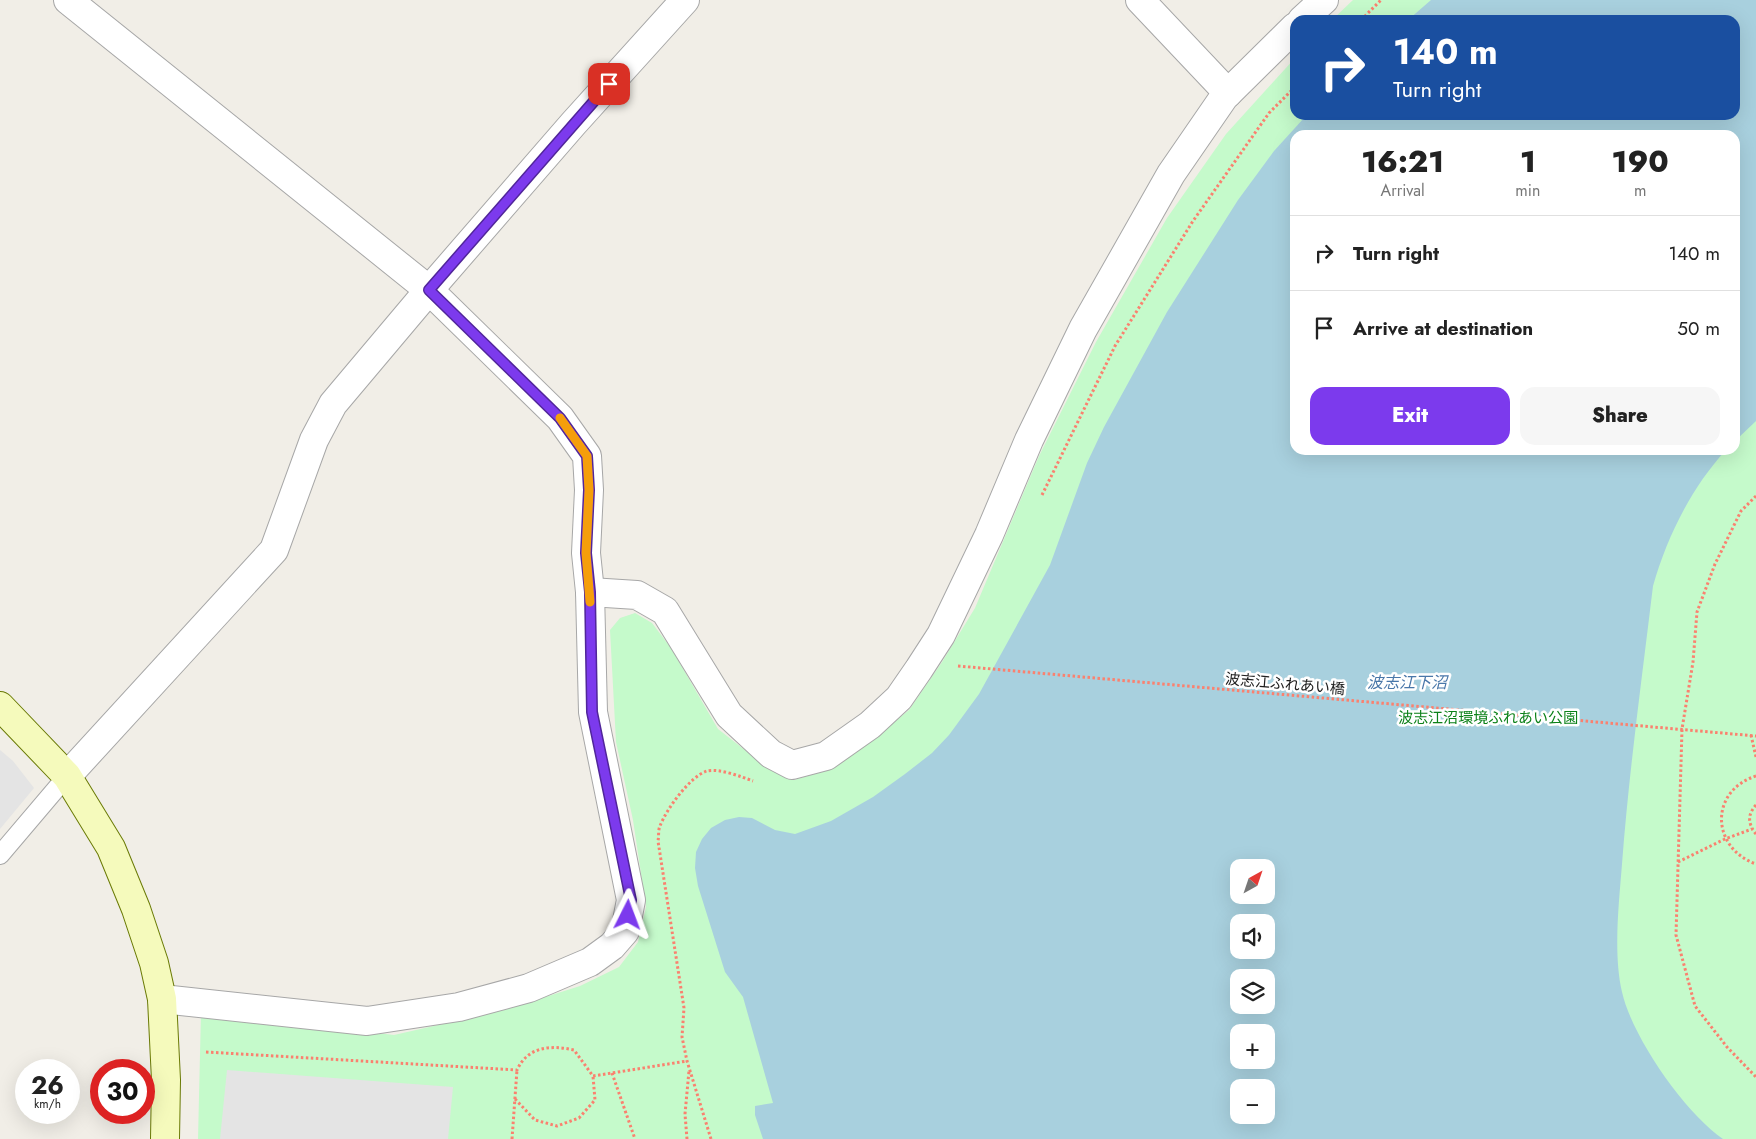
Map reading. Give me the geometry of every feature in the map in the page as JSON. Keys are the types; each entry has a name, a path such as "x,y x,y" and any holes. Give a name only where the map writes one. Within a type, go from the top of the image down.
{"street":[{"path":"68,0 429,290 560,418 587,456 589,490 586,553 590,592 592,712 631,900 625,931 612,946 590,962 529,988 459,1007 367,1021 162,999"},
{"path":"67,776 274,550 314,440 333,404 573,124 685,0"},
{"path":"1140,0 1228,93"},
{"path":"1308,15 1324,0"},
{"path":"590,592 637,595 665,611 729,715 771,754 792,765 826,756 870,725 899,698 941,635 990,535 1029,440 1083,329 1171,174 1228,93 1290,32"},
{"path":"0,706 67,776 111,848 136,909 154,963 162,999 166,1080 164,1139"}],"lane":[{"path":"0,855 67,776"}],"path":[{"path":"1366,15 1381,0"},
{"path":"1756,496 1741,511 1715,564 1696,612 1693,662 1682,729 1676,936 1695,1006 1727,1047 1756,1077"},
{"name":"波志江ふれあい橋","path":"955,666 1754,736"},
{"path":"1754,736 1756,757"},
{"path":"1756,776 1747,779 1735,787 1726,798 1722,811 1721,825 1725,839 1733,851 1744,860 1756,864"},
{"path":"1756,805 1749,818 1752,829 1756,834"},
{"path":"1678,862 1725,839 1752,829"},
{"path":"512,1139 514,1100 517,1070 520,1062 536,1049 557,1046 574,1050 593,1076 595,1100 579,1118 558,1126 535,1120 514,1100"},
{"path":"206,1052 517,1070"},
{"path":"593,1076 687,1061"},
{"path":"687,1139 685,1114 689,1068"},
{"path":"612,1073 635,1139"}],"green space":[{"name":"波志江下沼","path":"1353,0 1756,0 1756,1139 198,1139 201,1012 394,1035 504,1010 580,986 619,967 638,942 646,907 633,820 616,742 610,630 620,618 635,613 652,623 671,648 718,729 768,768 794,780 831,769 909,710 942,662 975,608 1039,456 1096,342 1167,218 1226,134 1290,64 1290,120 1740,120 1740,15 1337,15"}],"shaded area":[{"path":"0,750 13,761 34,788 0,829"},
{"path":"227,1070 453,1087 448,1139 220,1139"}],"water":[{"name":"波志江下沼","path":"1431,0 1756,0 1756,421 1740,436 1740,130 1293,130 1302,120 1740,120 1740,15 1414,15"},
{"name":"波志江下沼","path":"1290,133 1290,455 1722,455 1691,497 1673,531 1653,586 1628,794 1619,895 1617,945 1622,992 1628,1010 1648,1051 1677,1093 1708,1127 1723,1139 763,1139 755,1115 755,1106 773,1103 743,997 725,972 698,886 695,868 696,852 702,839 711,828 725,820 739,817 752,818 775,830 795,834 831,821 873,797 905,774 932,753 949,735 979,694 1050,565 1087,463 1104,427 1167,312 1238,200 1274,151"}],"slow traffic":[{"path":"560,418 587,456 589,490 586,553 590,602"}],"route":[{"path":"609,84 429,290 560,418 587,456 589,490 586,553 590,592 592,712 631,900 628,915"}],"park label":[{"name":"波志江沼環境ふれあい公園","path":"1488,718"}]}
